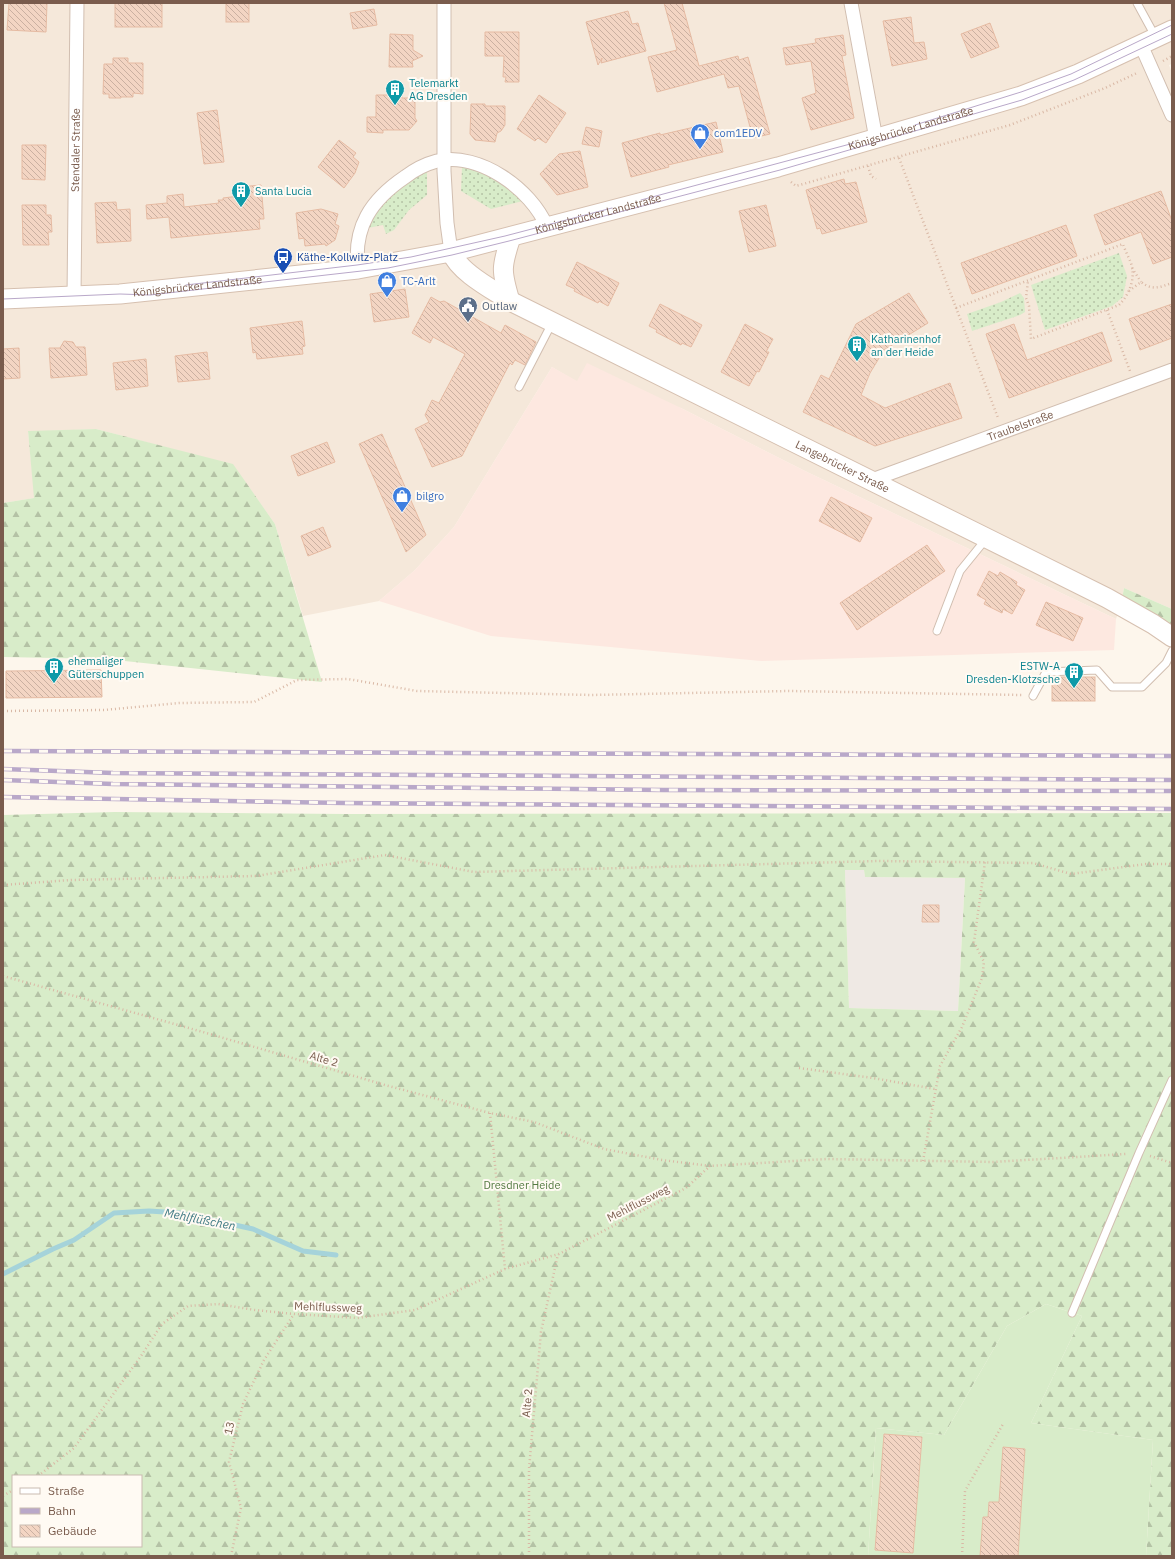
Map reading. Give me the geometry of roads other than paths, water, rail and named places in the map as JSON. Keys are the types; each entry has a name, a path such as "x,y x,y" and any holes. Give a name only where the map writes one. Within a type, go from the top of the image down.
{"main road":[{"name":"Königsbrücker Landstraße","path":"3,299 120,294 358,269 451,252 778,167 876,140 1021,96 1078,74 1156,38"},
{"path":"510,301 502,274 502,265 511,237"},
{"name":"Langebrücker Straße","path":"451,252 470,274 510,301 869,481 1107,598 1153,624 1172,637"}],"street":[{"name":"Stendaler Straße","path":"74,297 77,3"},
{"path":"851,3 876,140"},
{"path":"444,7 444,166 447,223 451,252"},
{"path":"1156,38 1151,67 1172,115"},
{"path":"358,269 357,252 359,233 365,218 374,204 386,191 411,173 423,166 437,161 444,166 472,163 504,177 525,196 547,227"},
{"name":"Traubelstraße","path":"869,481 1172,370"}],"lane":[{"path":"1137,3 1156,38"},
{"path":"519,387 552,323"},
{"path":"937,631 960,571 986,538"},
{"path":"1033,696 1046,672 1097,670 1112,687 1142,687 1166,663 1172,651"},
{"path":"1072,1313 1139,1153 1172,1080"}],"waterway":[{"name":"Mehlflüßchen","path":"3,1274 74,1240 114,1213 149,1211 180,1213 253,1229 303,1251 336,1255"}],"tram line":[{"path":"915,125 1021,92 1071,74 1172,25"},
{"path":"3,299 120,294 150,295 388,268 452,255 780,170 1022,100 1074,80 1172,34"},
{"path":"641,200 854,143"},
{"path":"186,285 357,265 411,257 505,236 612,208"}],"railway":[{"path":"3,751 1172,756"},
{"path":"3,769 113,773 1172,780"},
{"path":"3,780 113,784 663,790 1172,791"},
{"path":"3,797 345,803 1172,809"}],"place":[{"name":"Telemarkt AG Dresden","path":"395,106"},
{"name":"com1EDV","path":"700,150"},
{"name":"Santa Lucia","path":"241,208"},
{"name":"Käthe-Kollwitz-Platz","path":"283,274"},
{"name":"TC-Arlt","path":"387,298"},
{"name":"Outlaw","path":"468,323"},
{"name":"Katharinenhof an der Heide","path":"857,362"},
{"name":"bilgro","path":"402,513"},
{"name":"ehemaliger Güterschuppen","path":"54,684"},
{"name":"ESTW-A Dresden-Klotzsche","path":"1074,689"}],"park label":[{"name":"Dresdner Heide","path":"522,1185"}]}
